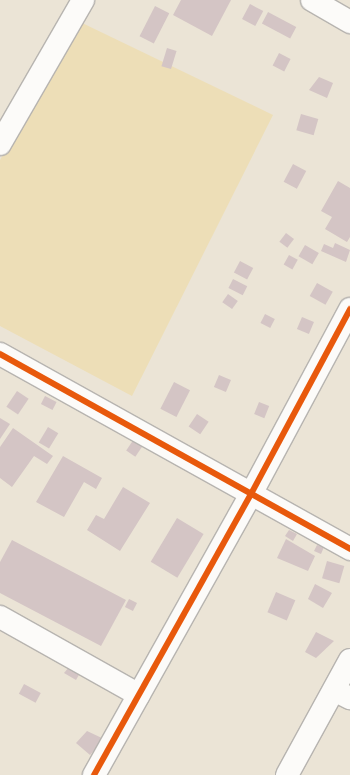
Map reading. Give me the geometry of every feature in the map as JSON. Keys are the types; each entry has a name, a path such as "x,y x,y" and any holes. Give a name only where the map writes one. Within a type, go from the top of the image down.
{"street":[{"path":"0,144 83,0"},
{"path":"312,0 350,22"},
{"path":"94,775 251,494 350,309"},
{"path":"0,354 350,549"},
{"path":"0,617 138,696"},
{"path":"287,775 342,694 350,660"}],"sand":[{"path":"78,21 273,115 132,396 0,326 0,160"}],"building":[{"path":"181,0 231,0 212,36 173,15"},
{"path":"250,4 263,11 255,26 242,19"},
{"path":"155,6 169,13 154,44 140,36"},
{"path":"268,12 296,27 290,39 262,23"},
{"path":"167,48 177,51 171,69 161,66"},
{"path":"279,53 291,59 284,71 273,65"},
{"path":"319,77 333,83 327,98 309,90"},
{"path":"301,114 318,119 314,135 296,130"},
{"path":"293,164 306,171 297,189 284,182"},
{"path":"338,181 350,188 350,237 347,242 325,229 332,217 321,211"},
{"path":"286,233 294,239 287,248 279,242"},
{"path":"335,243 350,250 346,262 321,251 324,244 333,248"},
{"path":"305,245 319,253 312,264 298,256"},
{"path":"289,255 298,260 292,269 284,265"},
{"path":"240,261 253,268 247,280 234,272"},
{"path":"233,279 247,286 243,295 228,288"},
{"path":"317,283 333,292 325,305 310,296"},
{"path":"228,294 238,301 232,309 222,302"},
{"path":"265,314 275,319 270,328 260,323"},
{"path":"302,317 314,322 309,334 297,329"},
{"path":"219,375 231,380 226,392 214,387"},
{"path":"174,382 190,390 176,417 160,409"},
{"path":"17,391 29,399 18,415 6,407"},
{"path":"45,396 57,402 52,410 41,404"},
{"path":"259,402 269,406 264,418 254,414"},
{"path":"197,414 209,422 200,434 189,426"},
{"path":"0,418 10,424 0,439"},
{"path":"48,427 58,433 49,449 39,442"},
{"path":"13,428 53,456 47,464 34,456 12,487 0,478 0,447"},
{"path":"134,439 143,445 135,457 126,451"},
{"path":"63,456 102,478 96,489 84,482 64,517 36,502"},
{"path":"123,487 150,503 120,551 87,530 96,515 104,519"},
{"path":"177,518 204,534 177,578 151,562"},
{"path":"289,530 297,534 293,541 285,536"},
{"path":"286,539 315,556 308,571 277,558"},
{"path":"12,540 126,600 101,646 0,593 0,562"},
{"path":"317,545 324,547 321,554 314,551"},
{"path":"327,561 344,566 339,583 322,578"},
{"path":"315,584 332,593 323,608 308,599"},
{"path":"276,592 295,600 287,620 267,612"},
{"path":"129,599 137,603 133,611 125,607"},
{"path":"316,632 334,641 316,658 305,652"},
{"path":"69,667 80,673 76,680 64,673"},
{"path":"24,684 41,693 36,703 19,694"},
{"path":"87,731 104,739 90,755 76,743"}],"cycle path":[{"path":"94,775 251,494 350,309"},
{"path":"0,354 350,549"}]}
